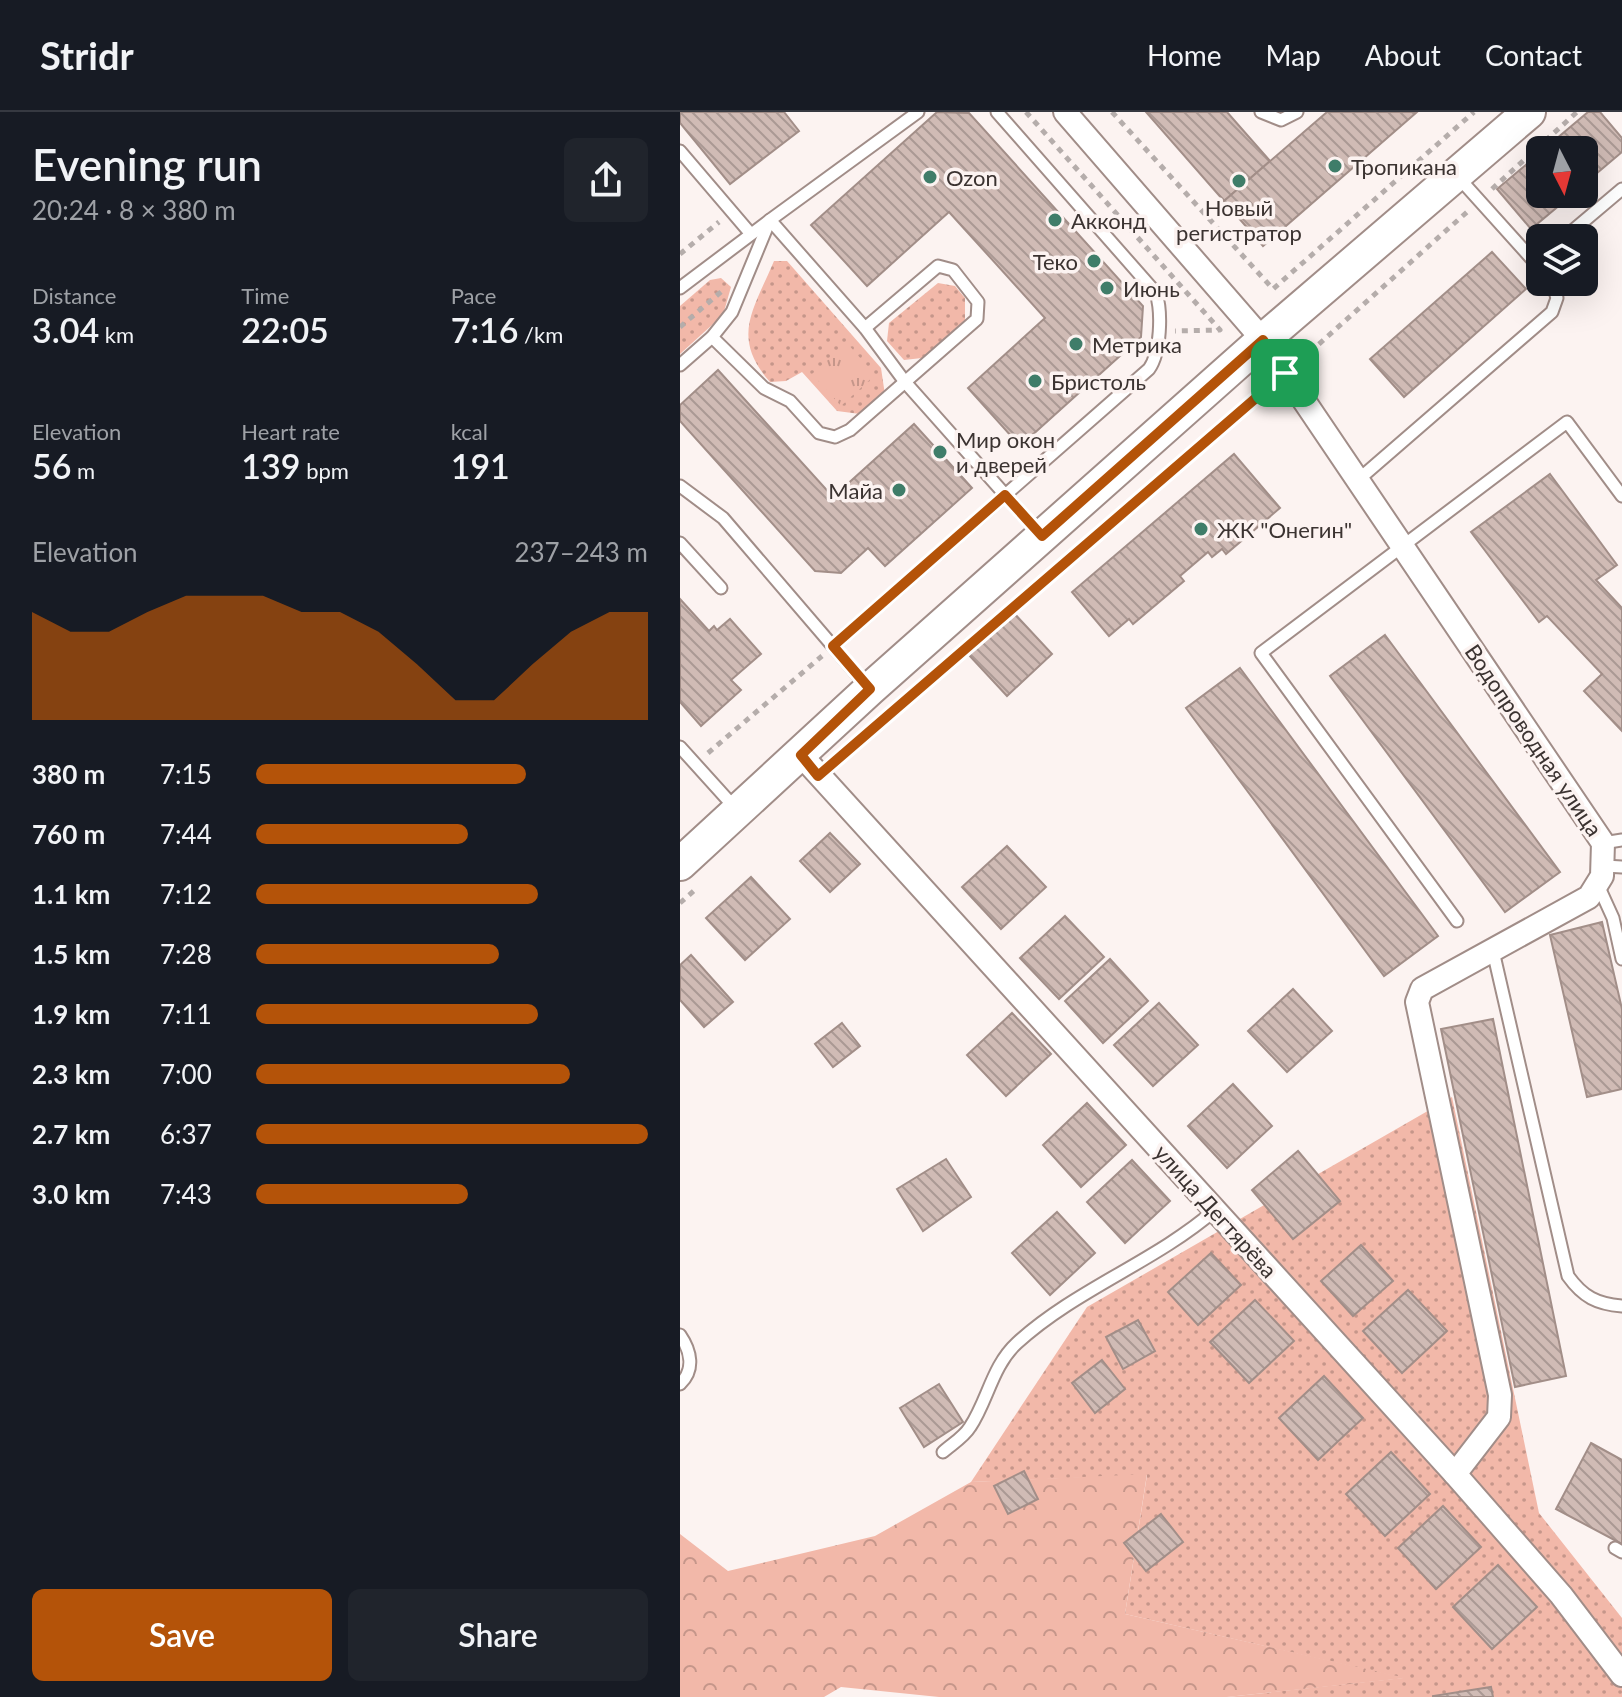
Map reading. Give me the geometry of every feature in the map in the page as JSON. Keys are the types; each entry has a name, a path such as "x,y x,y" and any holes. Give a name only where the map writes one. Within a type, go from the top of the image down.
{"street":[{"name":"Водопроводная улица","path":"1065,112 1263,340 1612,842 1608,873"},
{"path":"692,873 738,812 870,689 1263,340 1529,112"},
{"name":"улица Дегтярёва","path":"801,755 1455,1474 1561,1595 1622,1675"},
{"path":"1455,1474 1499,1417 1500,1395 1417,1002 1422,989 1575,907 1608,873"}],"lane":[{"path":"680,288 750,233 918,112"},
{"path":"833,646 1149,369 1157,350 1159,308 1152,288 997,112"},
{"path":"1261,112 1281,120 1297,112"},
{"path":"680,151 750,233"},
{"path":"1456,174 1526,251"},
{"path":"1581,224 1622,189"},
{"path":"680,365 712,337 737,304 770,220"},
{"path":"770,220 865,328 905,382 1042,536"},
{"path":"712,337 759,383 786,398 819,433 828,436 850,430 977,319 979,308 975,295 953,270 938,266 865,328"},
{"path":"1358,480 1552,312 1556,296"},
{"path":"1457,921 1261,653 1567,422 1622,496"},
{"path":"680,486 723,518 870,689"},
{"path":"680,543 721,588"},
{"path":"680,747 738,812"},
{"path":"1608,873 1622,959"},
{"path":"1493,951 1568,1276 1581,1294 1604,1305 1622,1306"},
{"path":"943,1452 968,1431 995,1372 1016,1344 1055,1313 1188,1233 1215,1210"},
{"path":"680,1335 691,1359 687,1378 680,1384"}],"path":[{"path":"1112,112 1273,289 1474,112"},
{"path":"866,734 1285,373 1577,112"},
{"path":"680,254 732,211"},
{"path":"680,327 753,264"},
{"path":"695,764 833,646"},
{"path":"680,903 692,873"}],"green space":[{"path":"774,261 787,261 881,368 885,395 860,414 837,411 802,372 786,381 770,382 758,366 748,337 750,323"},
{"path":"721,278 731,287 723,315 680,354 680,306 710,280"},
{"path":"938,283 955,286 965,298 965,320 922,358 904,360 887,341 889,323"},
{"path":"847,343 875,375 841,406 812,374"},
{"path":"1452,1097 1539,1513 1622,1618 1622,1697 1227,1697 1403,1678 1125,1614 1147,1475 971,1482 1087,1307"},
{"path":"1147,1474 1125,1614 1406,1678 1227,1697 939,1697 841,1687 824,1697 680,1697 680,1534 728,1571 875,1536 971,1482"}],"building":[{"path":"680,112 784,112 799,131 730,184 680,123"},
{"path":"937,112 969,113 1143,306 1141,337 1020,446 968,388 1045,318 949,212 867,286 811,225"},
{"path":"1146,112 1227,112 1270,161 1224,201"},
{"path":"1327,112 1417,112 1263,246 1224,201"},
{"path":"1588,112 1600,112 1622,138 1622,152 1598,172 1598,136 1560,136"},
{"path":"1526,165 1526,208 1556,208 1537,224 1527,224 1497,189"},
{"path":"1492,252 1526,289 1404,397 1370,359"},
{"path":"718,370 833,497 914,424 972,488 885,566 868,548 841,573 815,571 680,421 680,405"},
{"name":"ЖК \"Онегин\"","path":"1234,454 1280,508 1226,554 1222,549 1212,557 1208,552 1180,576 1184,581 1133,624 1129,619 1109,636 1072,592"},
{"path":"1550,474 1617,565 1596,580 1622,608 1622,731 1584,691 1602,674 1547,616 1539,622 1471,532"},
{"path":"680,599 709,631 714,626 717,630 730,619 761,654 731,680 741,690 701,726 680,702"},
{"path":"1013,612 1052,654 1007,696 968,654"},
{"path":"1385,635 1560,872 1505,912 1330,676"},
{"path":"1240,668 1438,936 1384,976 1186,708"},
{"path":"830,833 860,864 830,892 800,861"},
{"path":"1007,846 1046,887 1001,929 962,887"},
{"path":"751,877 790,919 745,960 706,918"},
{"path":"1065,916 1104,957 1059,999 1020,958"},
{"path":"1602,922 1622,1009 1622,1089 1587,1097 1550,935"},
{"path":"691,955 733,1002 704,1027 680,1000 680,965"},
{"path":"1110,959 1148,1001 1103,1043 1065,1001"},
{"path":"1293,989 1332,1031 1287,1072 1248,1031"},
{"path":"1159,1003 1198,1045 1153,1086 1114,1045"},
{"path":"1012,1013 1051,1054 1006,1096 967,1055"},
{"path":"1493,1019 1566,1376 1515,1387 1441,1029"},
{"path":"842,1023 860,1046 833,1067 815,1044"},
{"path":"1233,1084 1272,1126 1227,1168 1188,1126"},
{"path":"1087,1103 1126,1145 1081,1187 1043,1145"},
{"path":"1298,1151 1340,1201 1293,1239 1252,1190"},
{"path":"946,1159 971,1197 923,1231 897,1189"},
{"path":"1132,1160 1170,1201 1125,1243 1087,1202"},
{"path":"1057,1212 1095,1253 1050,1295 1012,1253"},
{"path":"1361,1245 1393,1281 1353,1316 1321,1281"},
{"path":"1211,1253 1241,1285 1198,1325 1168,1292"},
{"path":"1408,1290 1447,1331 1402,1373 1363,1331"},
{"path":"1255,1300 1294,1341 1249,1383 1210,1342"},
{"path":"1138,1320 1155,1351 1123,1369 1106,1337"},
{"path":"1102,1360 1125,1389 1095,1413 1072,1383"},
{"path":"1324,1376 1363,1418 1318,1460 1279,1418"},
{"path":"939,1384 963,1422 924,1447 900,1408"},
{"path":"1591,1443 1622,1460 1622,1544 1556,1509"},
{"path":"1391,1452 1430,1494 1385,1536 1346,1494"},
{"path":"1024,1471 1038,1499 1008,1514 994,1486"},
{"path":"1443,1506 1481,1547 1436,1589 1398,1548"},
{"path":"1161,1514 1183,1542 1146,1571 1124,1543"},
{"path":"1498,1565 1537,1607 1492,1649 1453,1607"},
{"path":"1491,1687 1493,1697 1433,1697 1433,1696"}],"place":[{"name":"Тропикана","path":"1335,166"},
{"name":"Ozon","path":"930,177"},
{"name":"Новый регистратор","path":"1239,181"},
{"name":"Акконд","path":"1055,220"},
{"name":"Теко","path":"1094,261"},
{"name":"Июнь","path":"1107,288"},
{"name":"Метрика","path":"1076,344"},
{"name":"Бристоль","path":"1035,381"},
{"name":"Мир окон и дверей","path":"940,452"},
{"name":"Майа","path":"899,490"},
{"name":"ЖК \"Онегин\"","path":"1201,529"}],"route":[{"path":"1263,340 1285,373 818,776 801,755 870,689 833,646 1005,495 1042,536 1263,340"}]}
